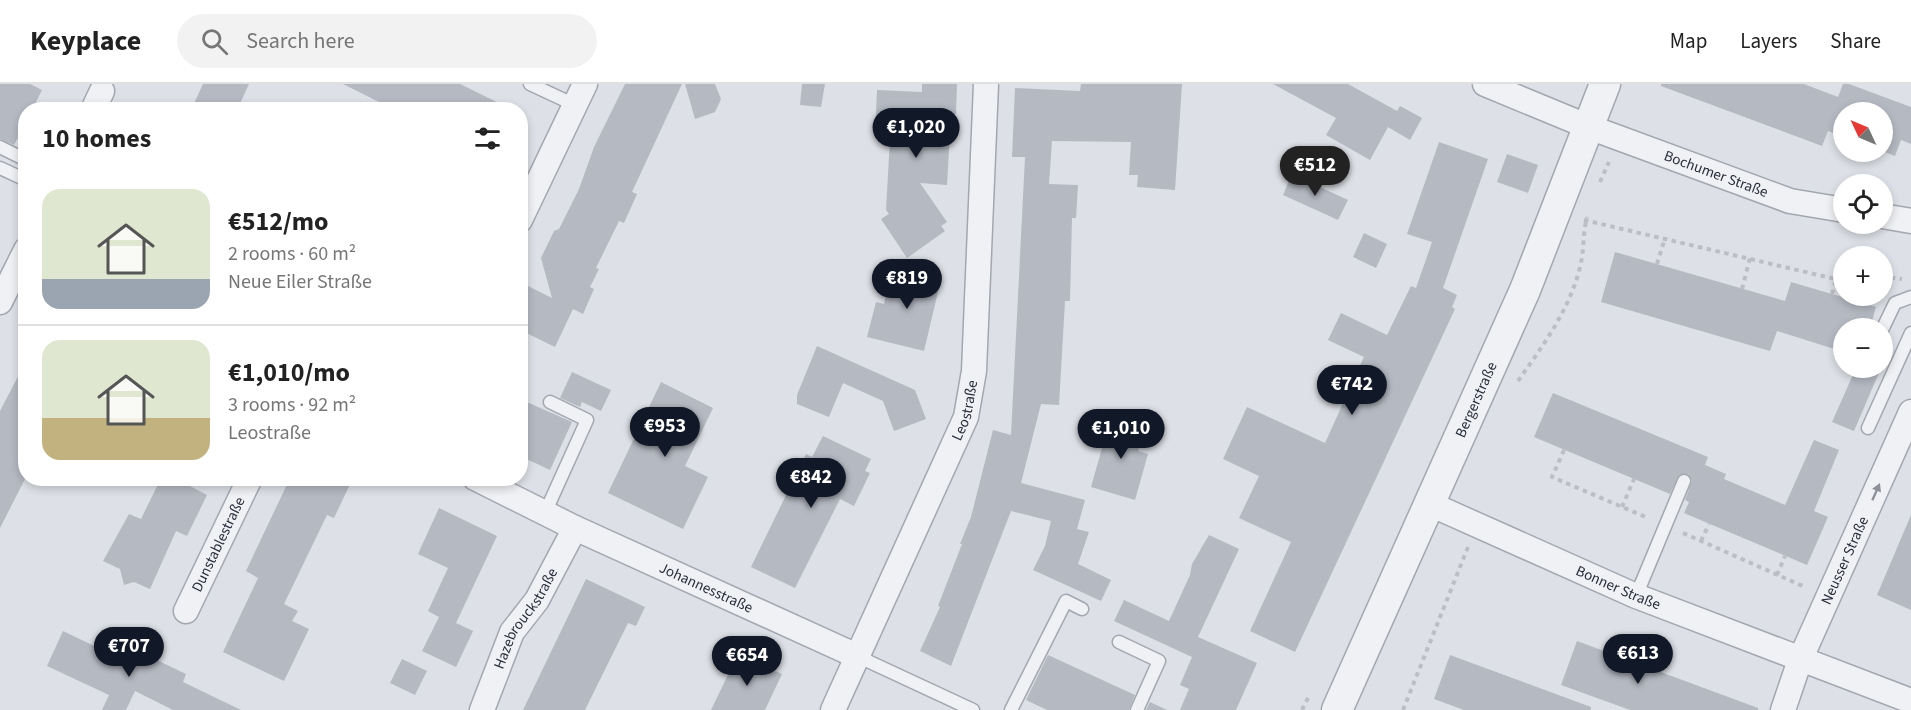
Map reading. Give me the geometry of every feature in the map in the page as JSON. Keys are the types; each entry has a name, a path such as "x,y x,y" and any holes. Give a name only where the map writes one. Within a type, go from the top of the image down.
{"street":[{"name":"Leostraße","path":"833,710 966,417 974,371 987,84"},
{"name":"Bochumer Straße","path":"1485,84 1589,127 1790,201 1833,208"},
{"name":"Bergerstraße","path":"1337,710 1521,301 1605,84"},
{"path":"528,203 580,94"},
{"path":"1893,218 1911,221"},
{"path":"0,302 18,268"},
{"name":"Neusser Straße","path":"1783,710 1800,660 1830,598 1911,412"},
{"name":"Dunstablestraße","path":"186,611 246,486"},
{"name":"Johannesstraße","path":"491,486 575,528 859,657"},
{"name":"Bonner Straße","path":"1430,504 1636,596 1911,701"},
{"name":"Hazebrouckstraße","path":"482,710 512,632 537,600 575,528"}],"lane":[{"path":"530,84 580,94"},
{"path":"0,147 18,156"},
{"path":"0,168 18,176"},
{"path":"1888,318 1895,303 1911,297"},
{"path":"1868,428 1911,333"},
{"path":"545,513 587,420 550,402"},
{"path":"1636,596 1684,481"},
{"path":"1011,710 1066,601 1082,609"},
{"path":"1119,642 1159,661 1137,710"},
{"name":"Johannesstraße","path":"859,657 973,710"}],"path":[{"path":"1555,214 1833,278"},
{"path":"1657,264 1665,238"},
{"path":"1742,289 1750,258"},
{"path":"1564,450 1552,477 1830,598"},
{"path":"1622,507 1634,479"},
{"path":"1701,541 1709,524"},
{"path":"1403,710 1477,525"},
{"path":"1777,575 1785,556"}],"building":[{"path":"0,84 30,84 42,90 36,102 18,102 18,137 14,145 0,139"},
{"path":"203,84 249,84 241,102 195,102"},
{"path":"343,84 460,84 497,102 379,102"},
{"path":"625,84 682,84 632,192 637,194 624,223 619,221 596,268 599,269 590,287 594,289 583,314 573,309 555,347 528,334 528,286 552,298 541,258 579,189 594,147"},
{"path":"685,84 715,84 721,99 715,112 695,119"},
{"path":"802,84 825,84 821,107 800,105"},
{"path":"922,84 957,84 956,114 951,114 947,185 920,183 947,222 941,226 945,231 907,258 881,219 889,214 886,210 890,139 875,138 877,90 922,92"},
{"path":"1081,84 1182,84 1175,190 1137,187 1138,175 1129,175 1131,142 1052,141 1049,184 1078,185 1076,218 1072,218 1070,301 1065,301 1059,405 1041,404 1021,483 1085,500 1077,529 1089,532 1078,564 1111,580 1101,601 1033,570 1045,546 1051,521 1011,511 951,666 920,651 940,607 938,606 971,517 993,430 1011,435 1025,157 1012,157 1015,88 1080,91"},
{"path":"1273,84 1348,84 1397,111 1400,106 1422,118 1410,140 1388,127 1370,160 1326,135 1336,118"},
{"path":"1661,84 1804,84 1838,97 1843,84 1849,84 1911,107 1911,144 1901,140 1895,156 1893,155 1893,102 1833,102 1833,133 1828,131 1822,146 1661,86"},
{"path":"1439,142 1488,159 1443,288 1457,295 1452,307 1455,309 1295,652 1250,631 1291,542 1239,518 1259,476 1223,459 1247,407 1325,443 1364,357 1328,340 1341,313 1387,335 1411,286 1416,288 1432,242 1407,234"},
{"path":"1507,154 1538,165 1528,193 1497,182"},
{"path":"1292,174 1348,200 1338,220 1283,195"},
{"path":"1364,233 1387,244 1376,268 1353,257"},
{"path":"1615,252 1785,301 1791,282 1833,294 1833,306 1876,307 1873,318 1833,318 1833,349 1777,331 1770,351 1601,302"},
{"path":"900,266 942,275 924,351 867,337 876,302 884,304 888,286 895,288"},
{"path":"817,346 915,390 926,419 894,431 883,401 843,383 829,417 797,404 797,395"},
{"path":"572,372 611,390 601,411 582,402 580,407 560,398"},
{"path":"18,376 18,486 21,486 0,528 0,411"},
{"path":"1852,378 1877,378 1854,431 1832,422"},
{"path":"661,382 713,408 685,466 708,477 683,529 608,493"},
{"path":"1553,393 1708,457 1705,465 1726,474 1724,479 1785,505 1814,440 1839,450 1814,511 1828,517 1807,565 1684,513 1689,502 1685,500 1692,481 1688,474 1679,475 1670,494 1534,437"},
{"path":"528,403 572,422 550,470 528,460"},
{"path":"1110,420 1146,422 1138,451 1148,454 1135,500 1091,487"},
{"path":"823,436 871,459 865,471 870,473 854,506 840,499 795,588 751,567 806,454 812,457"},
{"path":"157,486 190,486 207,495 187,536 176,531 150,589 134,582 124,585 120,569 103,561 129,514 141,519"},
{"path":"286,486 349,486 334,518 327,515 284,604 298,611 292,621 309,629 284,681 223,652 258,578 246,571"},
{"path":"439,508 497,536 456,623 473,631 456,667 422,651 439,617 428,611 448,568 418,554"},
{"path":"1911,515 1911,610 1877,595"},
{"path":"1209,535 1239,549 1198,637 1257,663 1236,710 1180,710 1189,689 1180,685 1192,657 1114,621 1124,600 1169,621 1190,575 1192,564"},
{"path":"586,579 645,607 636,626 628,623 585,710 523,710"},
{"path":"63,631 134,665 140,652 186,674 183,682 241,710 173,710 135,691 126,710 102,710 109,695 47,666"},
{"path":"1577,641 1758,708 1758,710 1630,710 1561,685"},
{"path":"738,654 782,674 765,710 711,710"},
{"path":"1048,655 1135,695 1129,710 1047,710 1026,700"},
{"path":"1450,655 1591,707 1591,710 1464,710 1434,699"},
{"path":"402,659 427,671 415,695 390,683"},
{"path":"1150,702 1167,710 1146,710"}]}
